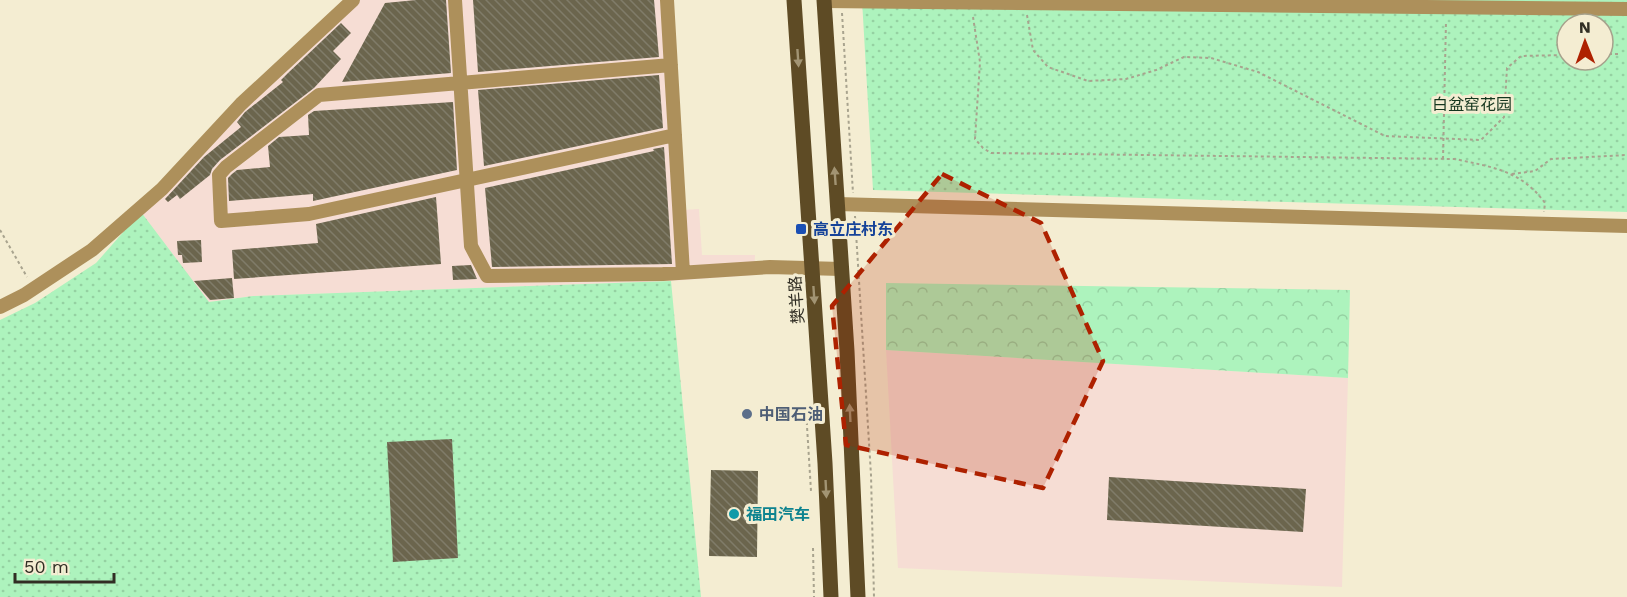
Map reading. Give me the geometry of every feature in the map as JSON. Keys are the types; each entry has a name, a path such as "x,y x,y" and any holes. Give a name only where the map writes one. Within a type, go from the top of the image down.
{"main road":[{"name":"樊羊路","path":"794,0 825,463 831,597"},
{"path":"824,1 853,464 858,597"}],"street":[{"path":"0,307 93,250 162,189 241,104 353,0"},
{"path":"455,0 471,246 487,276 683,273 770,267 841,268"},
{"path":"667,0 683,273"},
{"path":"824,1 1627,9"},
{"path":"671,65 319,95 226,167 219,175 221,221 309,214 675,135"},
{"path":"837,204 1627,226"}],"path":[{"path":"841,1 872,475 874,597"},
{"path":"971,2 980,62 975,139 991,153 1455,159 1505,170 1534,188 1545,202 1542,224"},
{"path":"1025,3 1033,50 1048,67 1088,81 1126,79 1156,70 1184,57 1211,58 1258,72 1385,136 1481,140 1504,117 1507,68 1521,56 1555,55"},
{"path":"1443,159 1446,7"},
{"path":"1512,174 1535,171 1551,159 1627,155"},
{"path":"0,230 34,288"}],"highlighted area":[{"path":"942,174 1041,223 1103,361 1043,488 846,445 832,306"}],"shaded area":[{"path":"358,0 671,0 683,210 699,209 702,255 755,255 754,275 671,281 253,296 208,302 141,212 189,170 244,106"},
{"path":"886,350 1348,378 1342,587 898,568"}],"green space":[{"name":"白盆窑花园","path":"862,0 1627,0 1627,212 873,190"},
{"path":"141,212 209,302 253,296 671,281 701,597 0,597 0,320 35,303 96,263"},
{"path":"886,283 1350,290 1348,378 886,350"}],"building":[{"path":"446,0 451,73 342,82 385,3"},
{"path":"473,0 654,0 659,57 478,72"},
{"path":"341,23 351,33 333,51 341,59 314,88 220,160 210,175 180,199 177,195 168,202 165,199 204,157 241,127 237,122 245,112 283,82 281,80"},
{"path":"659,75 663,128 484,166 478,90"},
{"path":"453,102 457,170 313,201 313,194 229,201 228,178 237,170 270,167 268,146 279,137 309,135 308,115 314,111"},
{"path":"664,147 672,264 492,267 485,188"},
{"path":"436,197 441,264 234,279 232,250 318,243 316,224"},
{"path":"201,240 202,262 183,263 182,255 178,255 177,241"},
{"path":"471,265 477,279 453,280 452,266"},
{"path":"232,278 234,298 210,300 194,281"},
{"path":"452,439 458,558 393,562 387,442"},
{"name":"福田汽车","path":"711,470 758,471 757,557 709,556"},
{"path":"1109,477 1306,489 1303,532 1107,520"}],"place":[{"name":"高立庄村东","path":"801,229"},
{"name":"中国石油","path":"747,414"},
{"name":"福田汽车","path":"734,514"}]}
